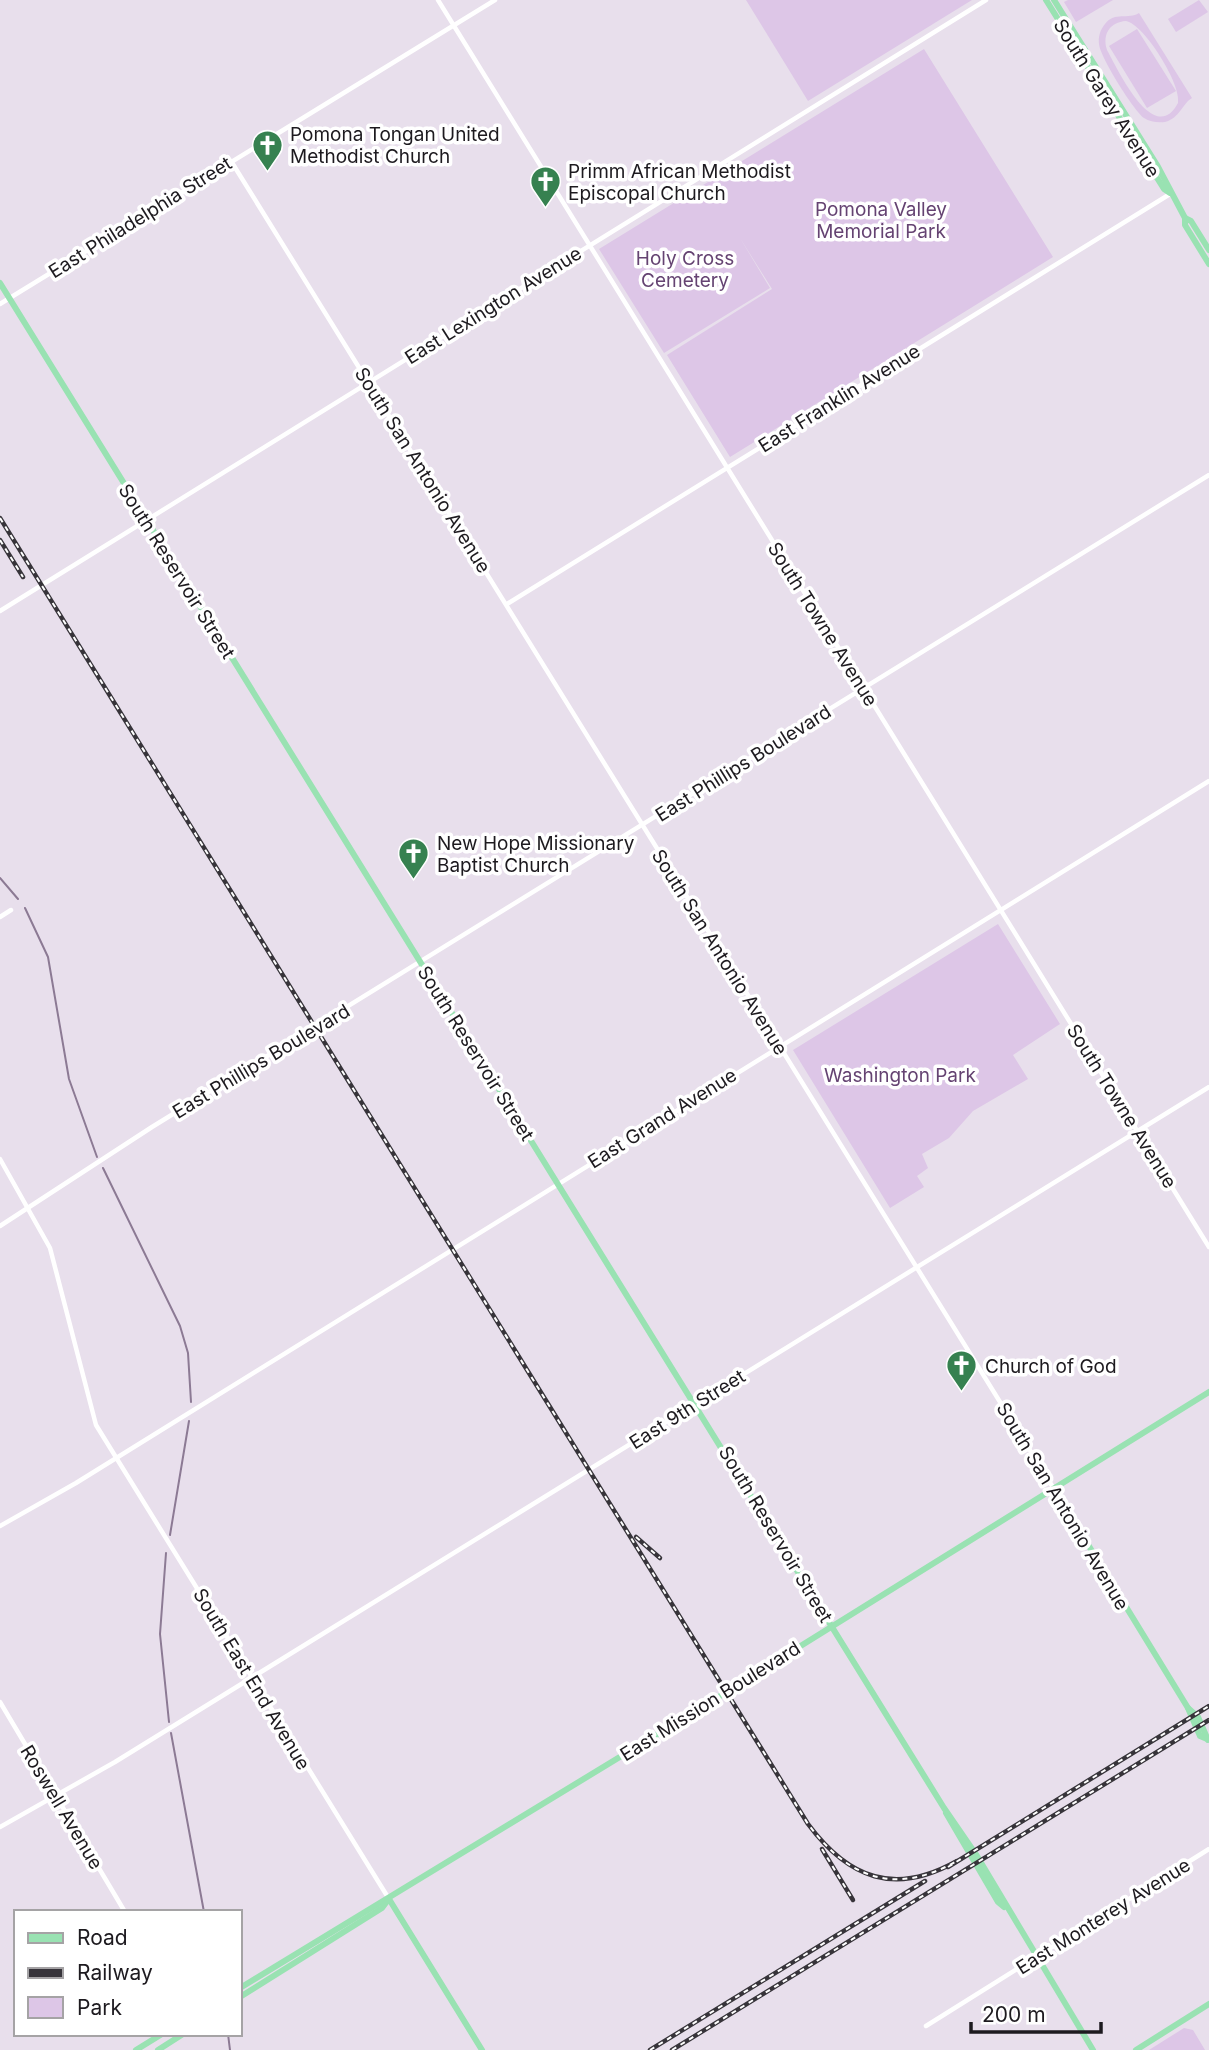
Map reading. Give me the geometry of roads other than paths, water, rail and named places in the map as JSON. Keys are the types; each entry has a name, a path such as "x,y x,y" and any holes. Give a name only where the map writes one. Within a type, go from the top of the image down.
{"main road":[{"name":"South Garey Avenue","path":"1046,0 1164,189 1170,193"},
{"name":"South Garey Avenue","path":"1054,0 1157,165 1185,218 1185,225 1209,264"},
{"name":"South Garey Avenue","path":"1185,218 1191,221 1209,250"},
{"name":"South Reservoir Street","path":"0,283 145,522 696,1404 944,1808 955,1820 1006,1909"},
{"name":"East Mission Boulevard","path":"242,1987 389,1899 1209,1392"},
{"name":"South San Antonio Avenue","path":"1054,1489 1188,1708 1200,1736 1208,1740"},
{"path":"944,1808 949,1824 998,1902 1006,1909 1093,2050"},
{"name":"East Mission Boulevard","path":"242,1996 382,1908 389,1899"},
{"name":"South East End Avenue","path":"389,1899 482,2050"},
{"path":"1136,2050 1209,2004"},
{"path":"136,2050 159,2036"},
{"path":"158,2050 180,2036"}],"street":[{"name":"South Towne Avenue","path":"438,0 587,246 1209,1247"},
{"name":"East Philadelphia Street","path":"0,304 495,0"},
{"name":"East Lexington Avenue","path":"0,611 986,0"},
{"name":"South San Antonio Avenue","path":"231,161 1054,1489"},
{"name":"East Franklin Avenue","path":"507,604 1170,193"},
{"name":"East Phillips Boulevard","path":"0,1226 139,1134 1209,475"},
{"name":"East Grand Avenue","path":"0,1526 1209,781"},
{"path":"0,917 11,910"},
{"name":"East 9th Street","path":"0,1827 115,1762 1209,1087"},
{"name":"South East End Avenue","path":"0,1159 50,1248 96,1425 389,1899"},
{"name":"Roswell Avenue","path":"0,1702 124,1910"},
{"name":"East Monterey Avenue","path":"926,2026 1209,1849"}],"waterway":[{"path":"0,878 18,899"},
{"path":"25,908 48,957 69,1079 97,1157"},
{"path":"103,1168 180,1326 188,1353 191,1402"},
{"path":"170,1535 189,1421"},
{"path":"166,1553 160,1634 169,1722"},
{"path":"171,1733 204,1910"},
{"path":"228,2036 230,2050"}],"railway":[{"path":"0,518 808,1824 840,1858 875,1876 913,1878 957,1861"},
{"path":"0,540 23,577"},
{"path":"636,1537 660,1558"},
{"path":"948,1867 1209,1706"},
{"path":"672,2050 1209,1720"},
{"path":"822,1849 853,1900"},
{"path":"650,2050 925,1881"}],"place":[{"name":"Pomona Tongan United Methodist Church","path":"267,172"},
{"name":"Primm African Methodist Episcopal Church","path":"545,209"},
{"name":"New Hope Missionary Baptist Church","path":"414,881"},
{"name":"Church of God","path":"962,1393"}],"park label":[{"name":"Pomona Valley Memorial Park","path":"881,220"},
{"name":"Holy Cross Cemetery","path":"685,269"},
{"name":"Washington Park","path":"900,1075"}]}
